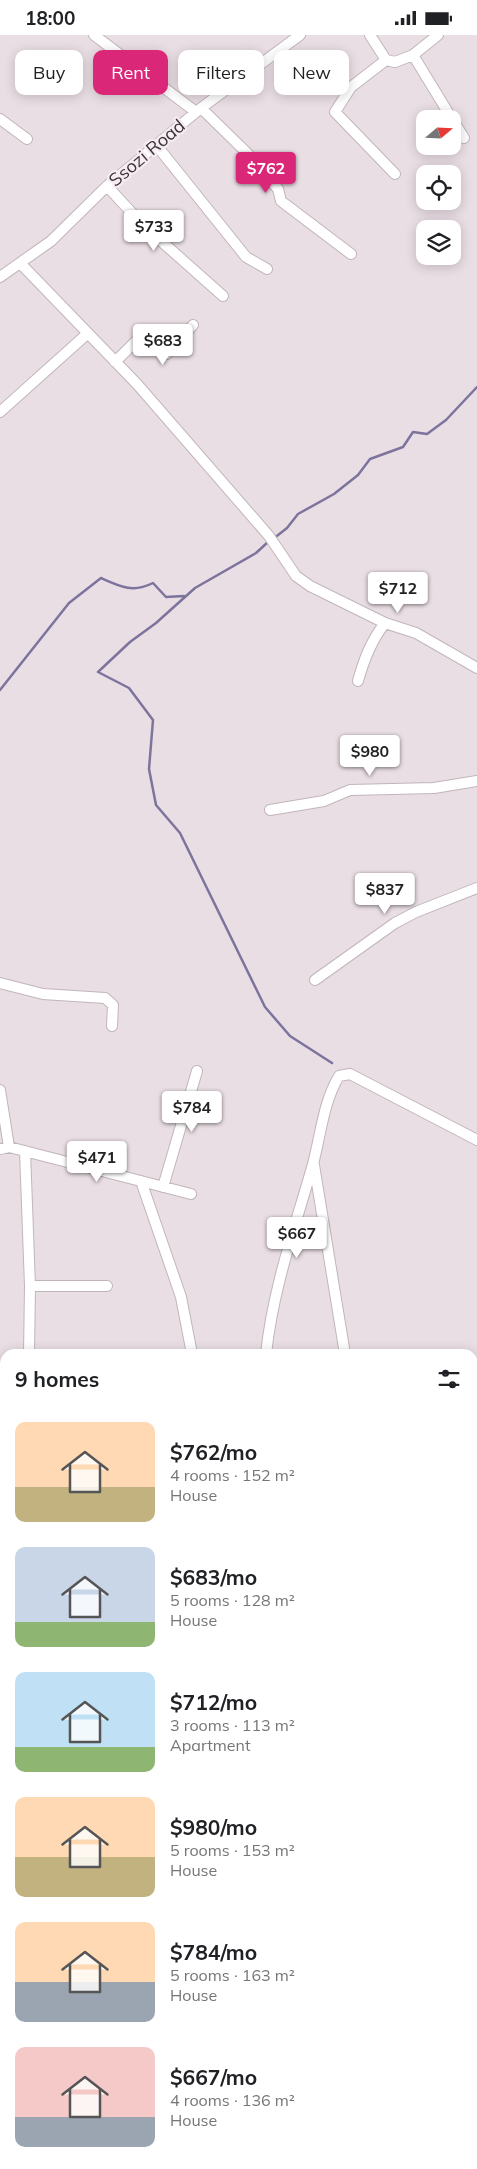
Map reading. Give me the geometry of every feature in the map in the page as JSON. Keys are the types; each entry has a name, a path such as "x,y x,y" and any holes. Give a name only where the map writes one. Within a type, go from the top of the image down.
{"street":[{"path":"94,35 198,110 248,153 278,189 280,201 351,254"},
{"name":"Ssozi Road","path":"0,277 51,241 108,186 198,110 300,35"},
{"path":"370,35 386,60 395,62 413,55 438,35"},
{"path":"413,55 447,110"},
{"path":"386,60 351,87 335,111 395,175"},
{"path":"0,119 27,139"},
{"path":"461,133 464,138"},
{"path":"157,146 246,257 267,269"},
{"path":"108,186 143,225 223,296"},
{"path":"21,264 137,384 269,536 296,577 310,586 385,623 416,633 477,668"},
{"path":"115,362 140,337 145,335 168,354 192,325"},
{"path":"0,412 87,334"},
{"path":"358,681 364,659 374,638 385,623"},
{"path":"270,810 324,801 350,790 434,788 477,781"},
{"path":"315,980 395,923 416,912 477,888"},
{"path":"0,983 43,994 105,999 113,1005 112,1026"},
{"path":"164,1187 197,1071"},
{"path":"267,1349 275,1293 313,1162 323,1113 333,1086 340,1076 350,1074 477,1140"},
{"path":"0,1090 4,1148 25,1151 191,1195"},
{"path":"25,1151 30,1286 29,1349"},
{"path":"313,1162 344,1349"},
{"path":"141,1181 181,1297 191,1349"},
{"path":"30,1286 107,1287"}],"waterway":[{"path":"273,539 287,528 298,514 334,494 358,475 370,459 403,447 413,432 427,434 446,420 477,387"},
{"path":"268,542 256,553 195,588 156,623 130,642 98,672 129,688 153,720 149,769 156,805 180,833 265,1007 290,1036 332,1063"},
{"path":"0,690 69,603 101,578 127,588 139,588 153,583 166,597 184,596"}]}
